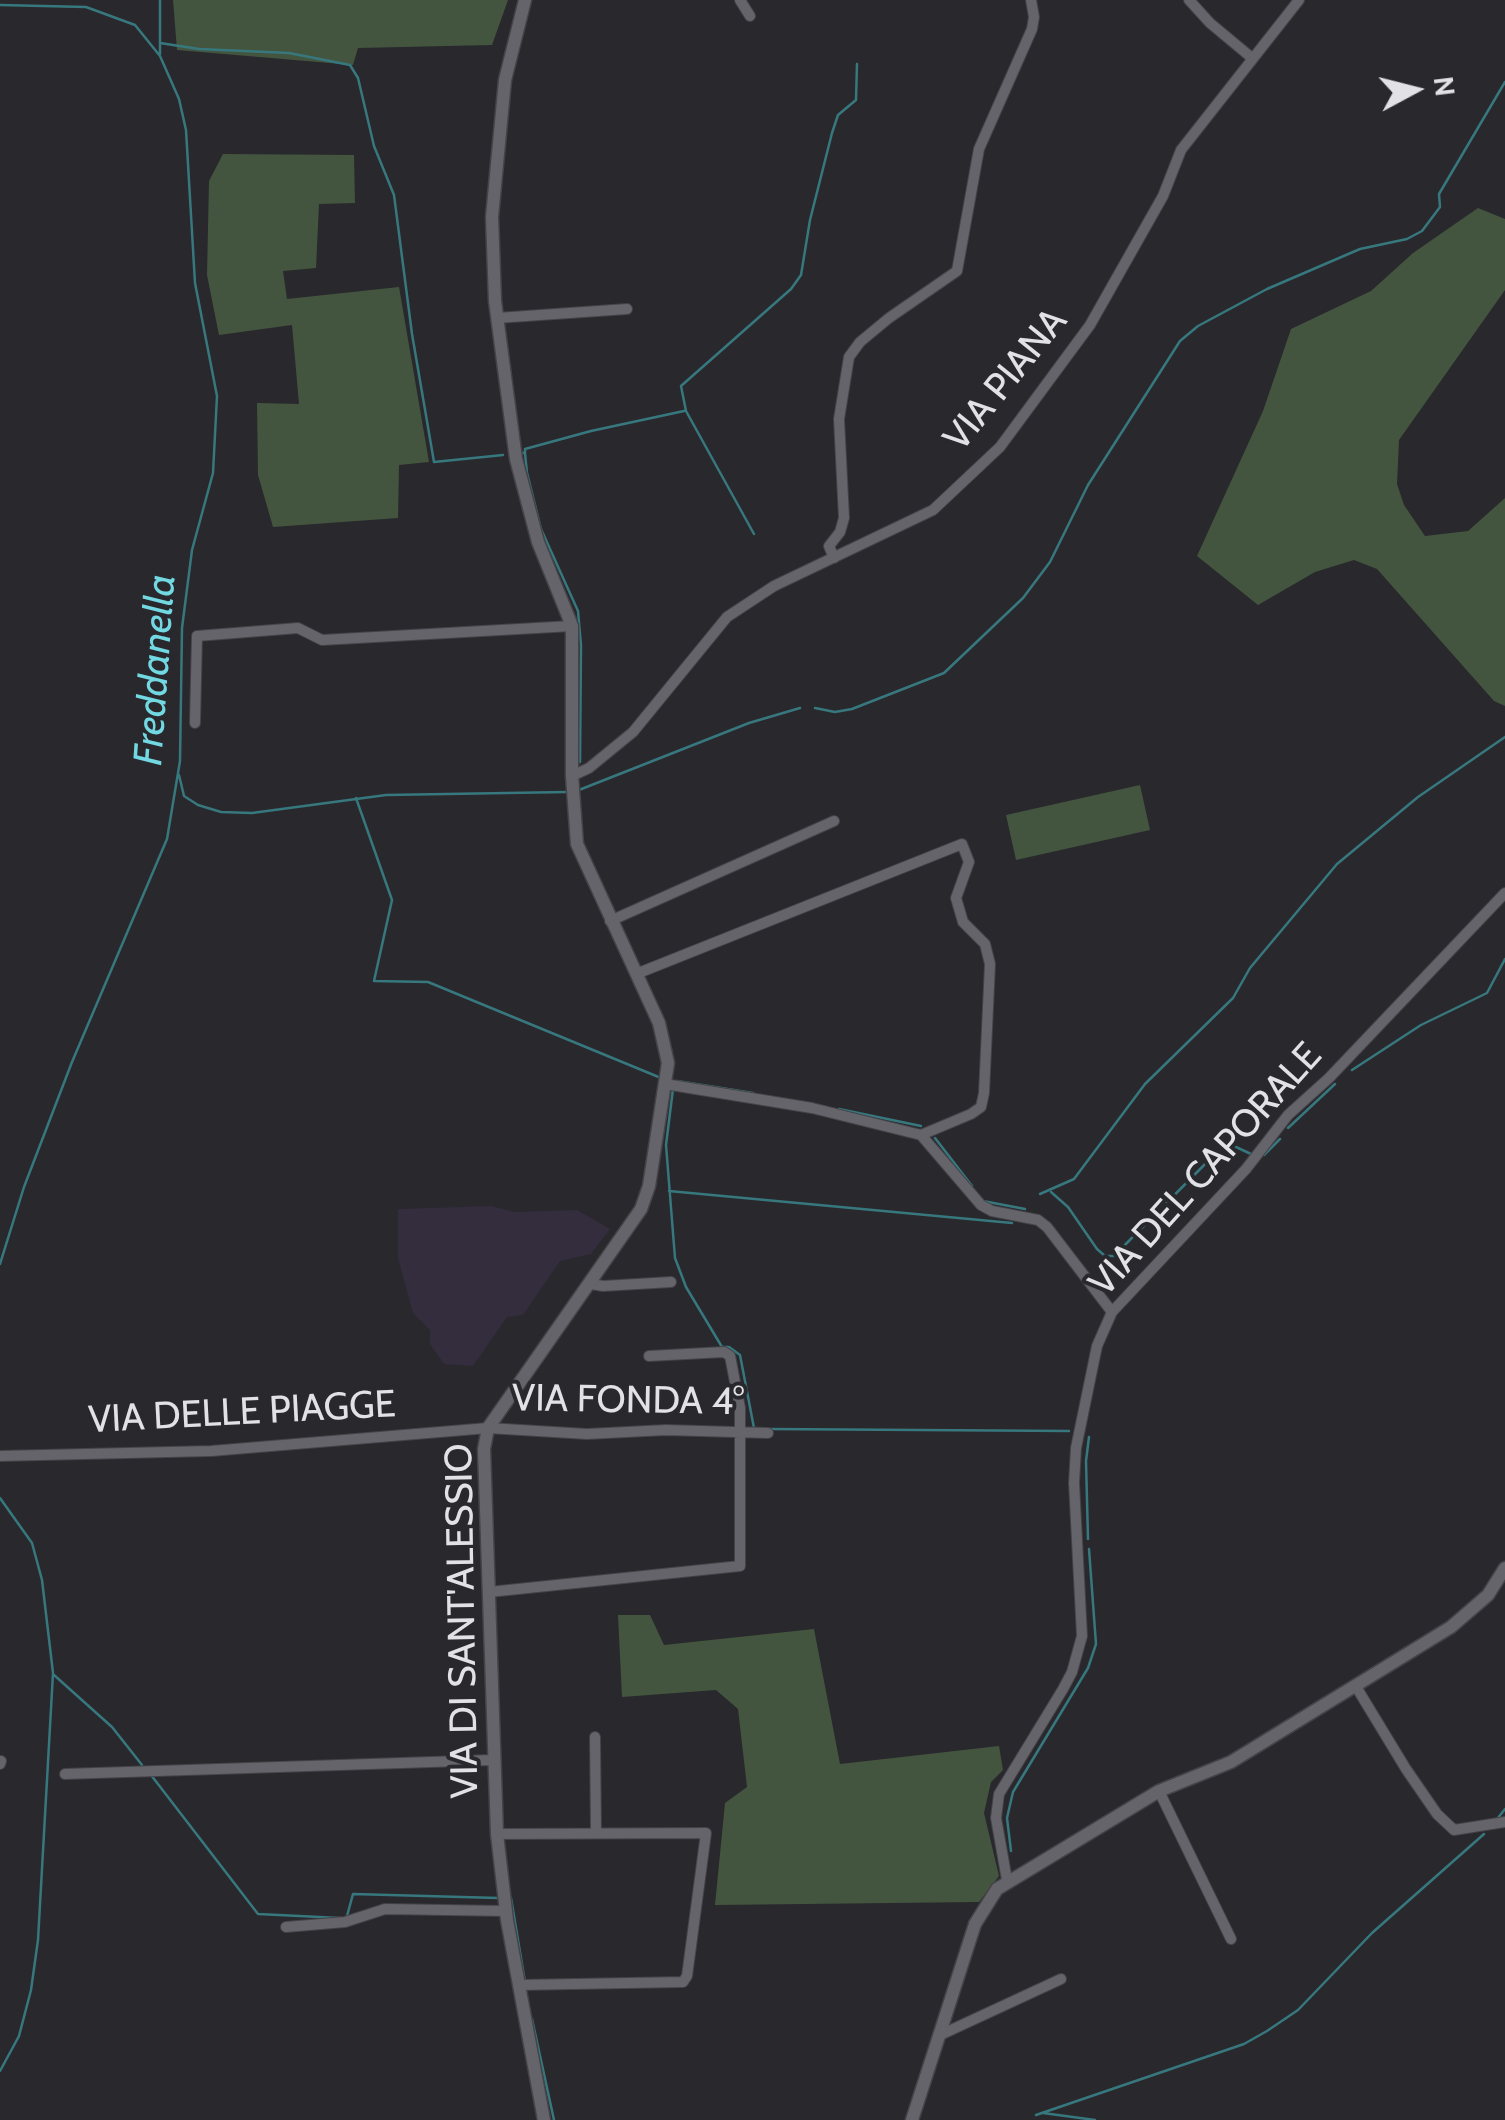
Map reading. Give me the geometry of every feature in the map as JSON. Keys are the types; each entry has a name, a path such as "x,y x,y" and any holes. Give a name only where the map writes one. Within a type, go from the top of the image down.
{"street":[{"name":"VIA DI SANT'ALESSIO","path":"525,0 505,80 492,217 498,318 524,495 572,626 572,776 577,844 662,1033 670,1082 645,1200 630,1228 488,1428 484,1450 497,1834 506,1911 523,1985 544,2120"},
{"path":"740,0 750,16"},
{"path":"834,558 829,546 840,532 844,518 839,419 849,357 860,342 889,318 957,271 979,149 1032,29 1031,0"},
{"path":"1189,0 1210,24 1252,58"},
{"name":"VIA PIANA","path":"572,776 589,768 633,732 727,617 774,586 933,510 1000,447 1090,325 1163,196 1180,150 1299,0"},
{"path":"498,318 627,309"},
{"path":"195,724 197,636 298,628 322,640 572,626"},
{"path":"610,921 834,822"},
{"path":"636,974 962,844 970,862 956,898 962,922 985,944 990,964 984,1094 981,1107 971,1114 921,1135"},
{"name":"VIA DEL CAPORALE","path":"1007,1880 996,1818 999,1794 1072,1672 1082,1636 1076,1448 1097,1346 1112,1312 1246,1169 1288,1116 1505,893"},
{"path":"670,1082 812,1108 921,1135 981,1205 992,1211 1038,1220 1047,1227 1112,1312"},
{"path":"591,1284 670,1282"},
{"path":"489,1592 740,1566 740,1408 730,1356 649,1356"},
{"name":"VIA FONDA 4°","path":"488,1428 587,1434 666,1430 768,1433"},
{"name":"VIA DELLE PIAGGE","path":"0,1456 210,1451 488,1428"},
{"path":"912,2120 975,1924 988,1900 1007,1880 1159,1791 1232,1762 1466,1616 1488,1595 1505,1568"},
{"path":"1355,1685 1406,1769 1454,1830 1505,1822"},
{"path":"595,1737 596,1834"},
{"path":"65,1774 492,1760"},
{"path":"1159,1791 1231,1939"},
{"path":"497,1834 706,1833 687,1976 683,1982 523,1985"},
{"path":"286,1927 345,1922 385,1909 506,1911"},
{"path":"938,2037 1060,1979"}],"shaded area":[{"path":"492,1206 514,1212 577,1210 610,1229 591,1254 560,1261 523,1315 507,1317 473,1366 444,1364 430,1344 430,1330 413,1313 398,1258 398,1209"}],"green space":[{"path":"173,0 508,0 492,45 358,48 353,65 177,50"},
{"path":"223,154 354,155 355,203 319,204 316,268 283,271 287,299 399,287 429,462 399,465 398,518 273,527 258,475 257,403 299,404 292,325 219,335 207,275 209,181"},
{"path":"1478,208 1505,219 1505,290 1399,440 1397,484 1404,505 1425,536 1468,531 1505,498 1505,706 1494,701 1377,569 1354,560 1315,572 1258,605 1197,556 1263,411 1291,329 1371,291 1413,253"},
{"path":"1140,785 1150,830 1016,860 1006,815"},
{"path":"618,1615 650,1615 664,1645 814,1629 840,1764 999,1746 1003,1770 991,1782 984,1813 999,1876 979,1902 715,1905 725,1803 747,1787 738,1709 716,1690 622,1697"}],"waterway":[{"name":"Freddanella","path":"160,0 160,54"},
{"name":"Freddanella","path":"0,5 86,7 135,25 160,56 179,99 186,130 195,283 217,396 213,473 192,550 182,628 180,761 167,839 72,1062 24,1187 0,1264"},
{"path":"160,43 289,53 350,65 358,78 374,146 394,195 434,462 503,455"},
{"path":"754,534 686,411 681,386 791,289 801,275 832,133 838,115 856,100 857,64"},
{"path":"815,708 835,712 852,709 944,673 1023,598 1050,562 1088,485 1180,341 1198,326 1267,289 1360,249 1407,239 1422,231 1440,207 1439,194 1505,82"},
{"path":"522,453 591,431 684,411"},
{"path":"525,453 541,529 578,611 580,762"},
{"path":"579,790 749,723 800,708"},
{"path":"1040,1194 1074,1179 1145,1084 1233,998 1250,968 1337,864 1418,797 1505,737"},
{"path":"179,775 184,796 221,812 252,813 386,795 567,792"},
{"path":"356,798 392,900 374,981 428,982 661,1078"},
{"path":"1352,1070 1421,1025 1487,993 1505,959"},
{"path":"677,1081 753,1093"},
{"path":"1288,1128 1335,1084"},
{"path":"673,1089 666,1145 675,1258 686,1287 722,1347 740,1355 754,1428"},
{"path":"839,1109 921,1126"},
{"path":"935,1138 972,1186"},
{"path":"1264,1155 1280,1139"},
{"path":"1051,1192 1068,1207 1097,1249 1105,1256 1114,1256 1217,1152 1236,1147 1251,1154"},
{"path":"669,1191 1012,1223"},
{"path":"983,1201 1025,1209"},
{"path":"767,1429 1069,1431"},
{"path":"1088,1539 1089,1437"},
{"name":"Freddanella","path":"0,1498 32,1543 42,1580 53,1673 38,1940 19,2036 0,2071"},
{"path":"1011,1851 1007,1818 1013,1792 1088,1668 1096,1644 1089,1549"},
{"path":"54,1675 112,1727 142,1765"},
{"path":"151,1775 258,1914 340,1918"},
{"path":"1497,1819 1505,1809"},
{"path":"1036,2115 1244,2044 1267,2031 1298,2010 1372,1933 1484,1834"},
{"path":"347,1916 353,1894 498,1898"},
{"path":"511,1898 525,1982"},
{"path":"532,2019 554,2120"},
{"path":"1043,2113 1095,2120"}]}
